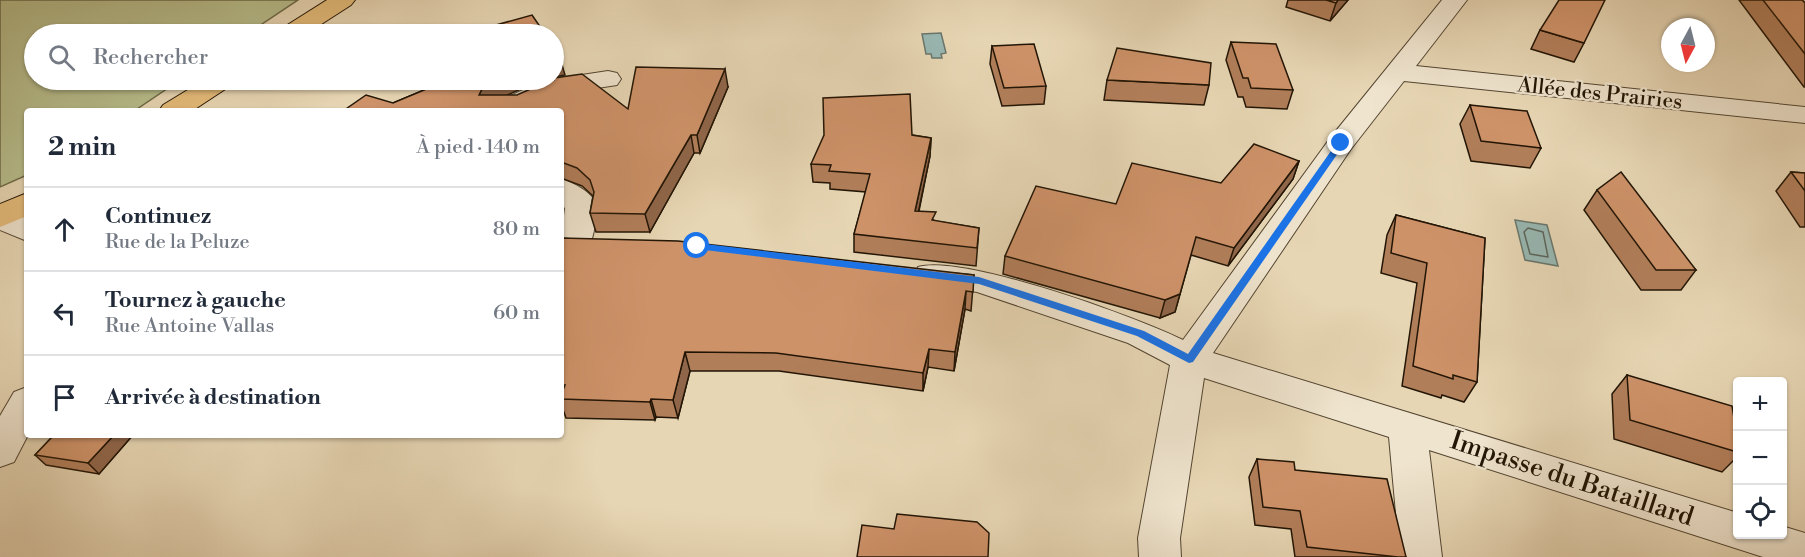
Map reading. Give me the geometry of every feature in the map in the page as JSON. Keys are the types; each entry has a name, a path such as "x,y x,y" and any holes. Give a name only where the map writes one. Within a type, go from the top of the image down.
{"main road":[{"path":"306,24 343,0"},
{"path":"178,108 206,90"},
{"path":"0,217 24,205"}],"street":[{"path":"1160,557 1159,538 1189,359 1341,143 1455,0"},
{"name":"Allée des Prairies","path":"1396,72 1805,115"},
{"path":"564,85 608,79"},
{"path":"507,108 545,90"},
{"path":"564,191 581,205 568,244 609,245"},
{"path":"0,217 24,229"},
{"name":"Impasse du Bataillard","path":"897,271 979,281 1140,334 1189,359 1733,530"},
{"path":"0,451 24,407"},
{"path":"1407,426 1421,557"},
{"path":"1765,539 1805,552"}],"green space":[{"path":"0,0 298,0 262,24 24,24 24,90 165,90 138,108 24,108 24,176 0,187"}],"water":[{"path":"941,33 946,53 941,54 942,58 932,58 931,54 926,54 922,34"},
{"path":"1515,220 1547,225 1558,266 1525,260"}],"building":[{"path":"1559,0 1605,0 1584,43 1540,30"},
{"path":"1763,0 1802,0 1805,3 1805,54"},
{"path":"532,15 538,24 500,24"},
{"path":"1231,42 1276,44 1293,90 1251,88 1248,78 1243,78"},
{"path":"1034,44 1046,86 1004,88 992,46"},
{"path":"1117,48 1211,63 1209,85 1107,80"},
{"path":"636,67 725,69 697,135 691,135 645,214 590,213 594,192 590,180 577,168 564,163 564,108 347,108 366,95 393,103 424,90 482,90 479,95 517,95 528,90 564,90 564,77 582,74 628,109"},
{"path":"910,94 912,135 931,138 915,211 936,212 932,220 979,228 977,248 854,234 870,174 829,171 831,165 811,164 824,135 823,98"},
{"path":"1470,105 1527,111 1541,148 1481,141"},
{"path":"1254,144 1299,161 1234,248 1196,237 1180,294 1165,300 1005,256 1036,186 1116,204 1132,163 1221,183"},
{"path":"1621,172 1696,270 1656,270 1597,190"},
{"path":"1791,172 1805,173 1805,191"},
{"path":"1396,215 1485,238 1477,382 1453,375 1453,379 1413,366 1427,263 1391,253"},
{"path":"564,238 678,241 974,275 973,292 966,291 955,352 929,349 923,373 776,353 685,352 673,400 651,399 650,402 564,399"},
{"path":"1627,375 1732,406 1733,451 1630,420"},
{"path":"51,438 111,438 88,463 35,455"},
{"path":"1257,459 1294,462 1295,470 1387,479 1406,557 1307,547 1300,511 1263,507"},
{"path":"897,514 977,522 989,533 988,557 857,557 862,525 894,529"}],"route":[{"path":"697,246 979,281 1140,334 1189,359 1341,143"}]}
